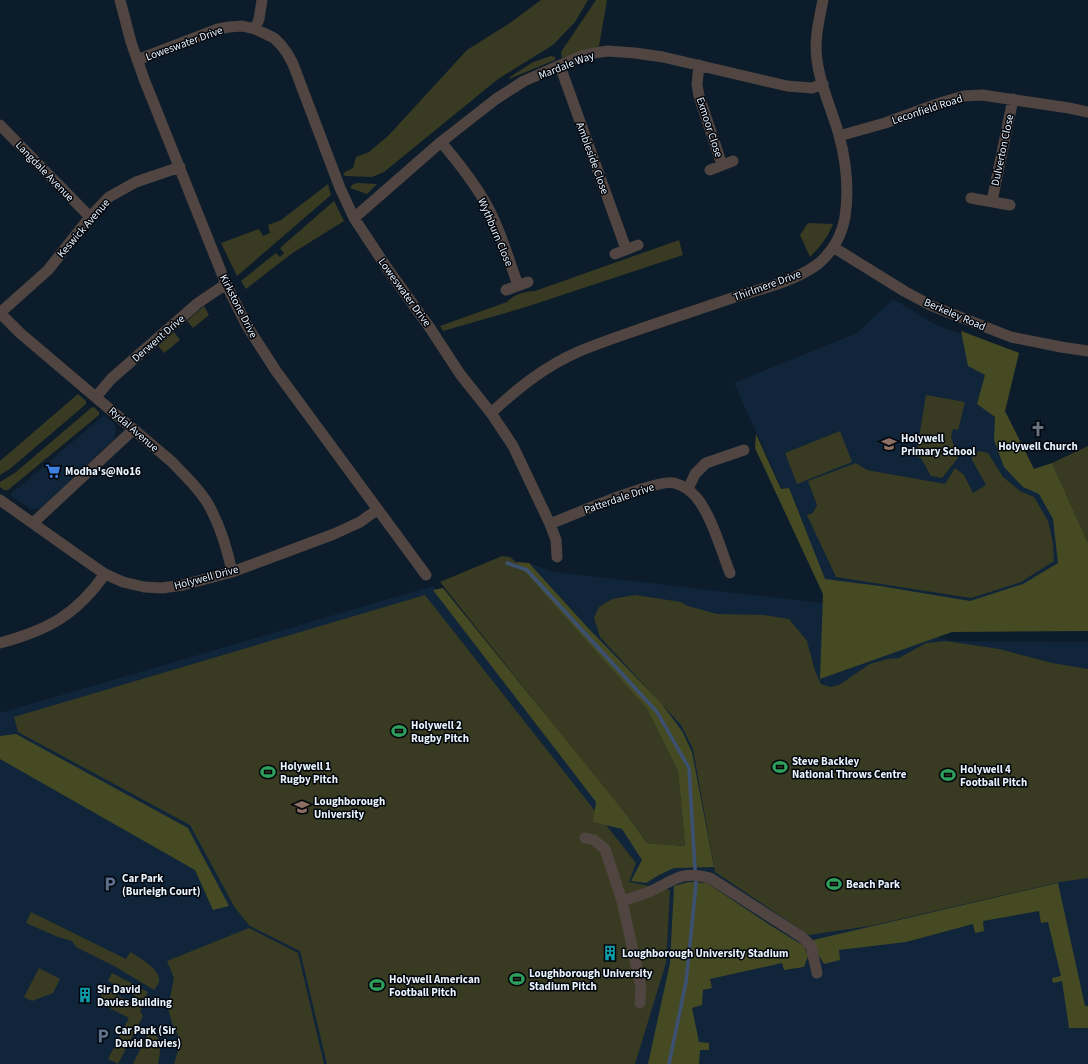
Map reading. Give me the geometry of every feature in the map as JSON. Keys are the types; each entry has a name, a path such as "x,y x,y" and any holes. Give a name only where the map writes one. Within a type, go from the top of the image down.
{"street":[{"name":"Kirkstone Drive","path":"120,0 137,60 226,284 247,326 276,371 426,575"},
{"path":"255,29 259,19 262,0"},
{"name":"Thirlmere Drive","path":"491,413 515,391 555,363 580,351 610,340 783,282 811,269 820,262 833,247 842,232 846,200 845,171 839,136 817,61 815,43 823,0"},
{"name":"Loweswater Drive","path":"137,60 229,27 242,26 255,29 274,38 281,45 293,64 340,188 354,218 386,268 430,328 460,374 491,413 513,446 550,524 556,540 557,557"},
{"name":"Mardale Way","path":"354,218 441,142 496,99 524,81 581,56 608,51 663,56 787,86 812,88 823,84"},
{"name":"Exmoor Close","path":"699,65 697,85 699,96 722,165"},
{"name":"Ambleside Close","path":"560,66 626,249"},
{"name":"Leconfield Road","path":"839,136 885,123 964,96 982,95 1088,112"},
{"name":"Dulverton Close","path":"992,201 1013,99"},
{"name":"Langdale Avenue","path":"0,125 90,217"},
{"name":"Wythburn Close","path":"441,142 477,189 486,204 501,239 523,283 506,290"},
{"name":"Exmoor Close","path":"710,170 733,161"},
{"name":"Keswick Avenue","path":"0,313 48,270 90,217 109,197 136,182 180,167"},
{"name":"Dulverton Close","path":"971,198 1010,205"},
{"path":"615,254 638,245"},
{"name":"Berkeley Road","path":"833,247 904,291 932,306 1011,337 1088,351"},
{"name":"Derwent Drive","path":"96,397 106,384 146,348 206,296 226,284"},
{"name":"Rydal Avenue","path":"0,313 20,333 172,462 192,483 208,504 220,528 232,572"},
{"path":"33,524 134,429"},
{"path":"688,490 696,474 706,463 744,450"},
{"name":"Patterdale Drive","path":"550,524 657,484 674,482 688,490 697,498 706,512 730,565"},
{"name":"Holywell Drive","path":"0,500 105,574 123,582 144,587 162,588 183,585 232,572 334,534 360,522 377,510"},
{"path":"0,643 28,634 55,622 74,609 87,597 105,574"},
{"path":"584,838 594,840 605,849 622,901 641,987 640,1003"},
{"path":"622,901 651,891 675,878 686,875 710,878 802,937 810,946 817,973"}],"shaded area":[{"name":"Holywell Primary School","path":"893,299 936,325 1016,354 1000,418 1058,528 1088,624 827,589 734,383 857,333"},
{"path":"104,415 114,423 116,431 114,439 46,503 40,508 32,510 10,495"},
{"name":"Loughborough University","path":"529,563 554,572 822,603 952,641 1088,642 1088,1064 0,1064 0,713 433,586 647,862 710,862 692,752 589,629"}],"green space":[{"path":"541,0 588,0 575,22 553,45 498,79 384,172 372,177 345,176 343,173 353,168 356,157 369,152 388,136 467,50 510,23"},
{"path":"596,0 607,0 599,46 562,58 561,52"},
{"path":"551,56 555,57 555,60 509,79 533,62"},
{"path":"328,184 331,195 237,276 221,243 259,229 263,236 270,233 268,225 281,220"},
{"path":"353,184 377,184 367,194 350,188"},
{"path":"334,201 344,221 291,254 246,289 241,281 276,253 280,257 284,253 280,248"},
{"path":"808,223 833,224 823,242 810,257 800,235"},
{"path":"679,240 683,255 526,307 443,331 440,326 507,302 512,297 520,294 535,291"},
{"path":"204,306 209,315 193,328 187,321"},
{"path":"961,331 1019,353 1005,411 1034,469 1052,463 1088,543 1088,631 952,632 820,679 823,594 755,448 756,434 781,489 789,488 825,579 880,586 970,601 1023,584 1058,563 1053,519 1039,494 1023,487 1004,467 994,440 995,417 977,404 985,375 968,366"},
{"path":"174,332 180,340 164,353 158,346"},
{"path":"78,394 86,401 86,404 11,468 0,475 0,461"},
{"path":"926,395 965,402 958,430 953,429 951,437 958,458 942,478 931,476 921,458 916,456"},
{"path":"94,407 99,412 99,415 8,490 4,490 0,487 0,482 16,472"},
{"path":"840,431 852,462 797,484 785,453"},
{"path":"1088,446 1088,543 1052,463"},
{"path":"979,451 988,453 1003,477 1020,491 1034,497 1048,521 1053,543 1054,561 1021,582 971,598 836,577 807,515 813,513 817,505 808,481 856,463 867,470 945,484 955,468 964,475 973,493 986,485 971,458"},
{"path":"502,556 510,557 516,562 647,709 678,771 685,846 647,843 626,814 440,582"},
{"path":"516,562 529,563 589,629 661,703 682,731 692,752 714,867 674,868 646,883 631,881 642,860 622,829 593,822 596,802 433,590 443,588 626,814 647,843 685,846 678,771 647,709"},
{"path":"425,595 636,863 629,882 670,890 666,963 635,1064 327,1064 300,951 250,926 235,908 190,825 18,732 14,717"},
{"path":"635,595 681,602 688,606 717,614 764,615 789,619 807,641 815,671 821,684 830,687 839,685 870,664 887,659 899,658 926,643 946,641 999,649 1052,663 1088,669 1088,878 1060,882 870,926 809,935 715,872 693,749 681,725 600,637 594,618 599,607 612,599"},
{"path":"16,734 188,828 229,906 213,910 195,870 0,759 0,736"},
{"path":"689,882 707,883 804,946 808,956 804,967 784,970 782,963 710,979 712,988 703,990 702,1005 692,1008 699,1042 709,1043 709,1050 700,1050 699,1064 648,1064 670,963 674,886"},
{"path":"1058,883 1085,1006 1088,1006 1088,1028 1069,1028 1062,981 1053,983 1052,978 1061,976 1048,922 1041,923 1039,911 983,921 984,931 975,933 973,924 906,942 839,950 840,960 824,964 815,949 813,940"},
{"path":"31,912 126,959 130,952 134,954 149,964 157,973 159,977 158,984 154,990 116,967 76,947 72,941 58,937 26,923"},
{"path":"249,928 298,953 324,1064 174,1064 178,1051 178,1035 172,1023 168,1008 174,978 167,961"},
{"path":"39,968 60,979 53,993 32,1001 24,997"},
{"path":"112,973 148,992 144,1001 108,981"},
{"path":"104,989 142,1007 140,1011 143,1016 118,1064 108,1059 129,1018 98,1002"},
{"path":"151,1027 159,1040 160,1045 158,1064 133,1064"}],"waterway":[{"path":"507,563 527,570 657,712 689,768 696,885 686,982 669,1064"}],"place":[{"name":"Holywell Church","path":"1038,429"},
{"name":"Holywell Primary School","path":"889,444"},
{"name":"Modha's@No16","path":"53,471"},
{"name":"Holywell 2 Rugby Pitch","path":"399,731"},
{"name":"Steve Backley National Throws Centre","path":"780,767"},
{"name":"Holywell 1 Rugby Pitch","path":"268,772"},
{"name":"Holywell 4 Football Pitch","path":"948,775"},
{"name":"Loughborough University","path":"302,807"},
{"name":"Car Park (Burleigh Court)","path":"110,884"},
{"name":"Beach Park","path":"834,884"},
{"name":"Loughborough University Stadium","path":"610,953"},
{"name":"Loughborough University Stadium Pitch","path":"517,979"},
{"name":"Holywell American Football Pitch","path":"377,985"},
{"name":"Sir David Davies Building","path":"85,995"},
{"name":"Car Park (Sir David Davies)","path":"103,1036"}]}
